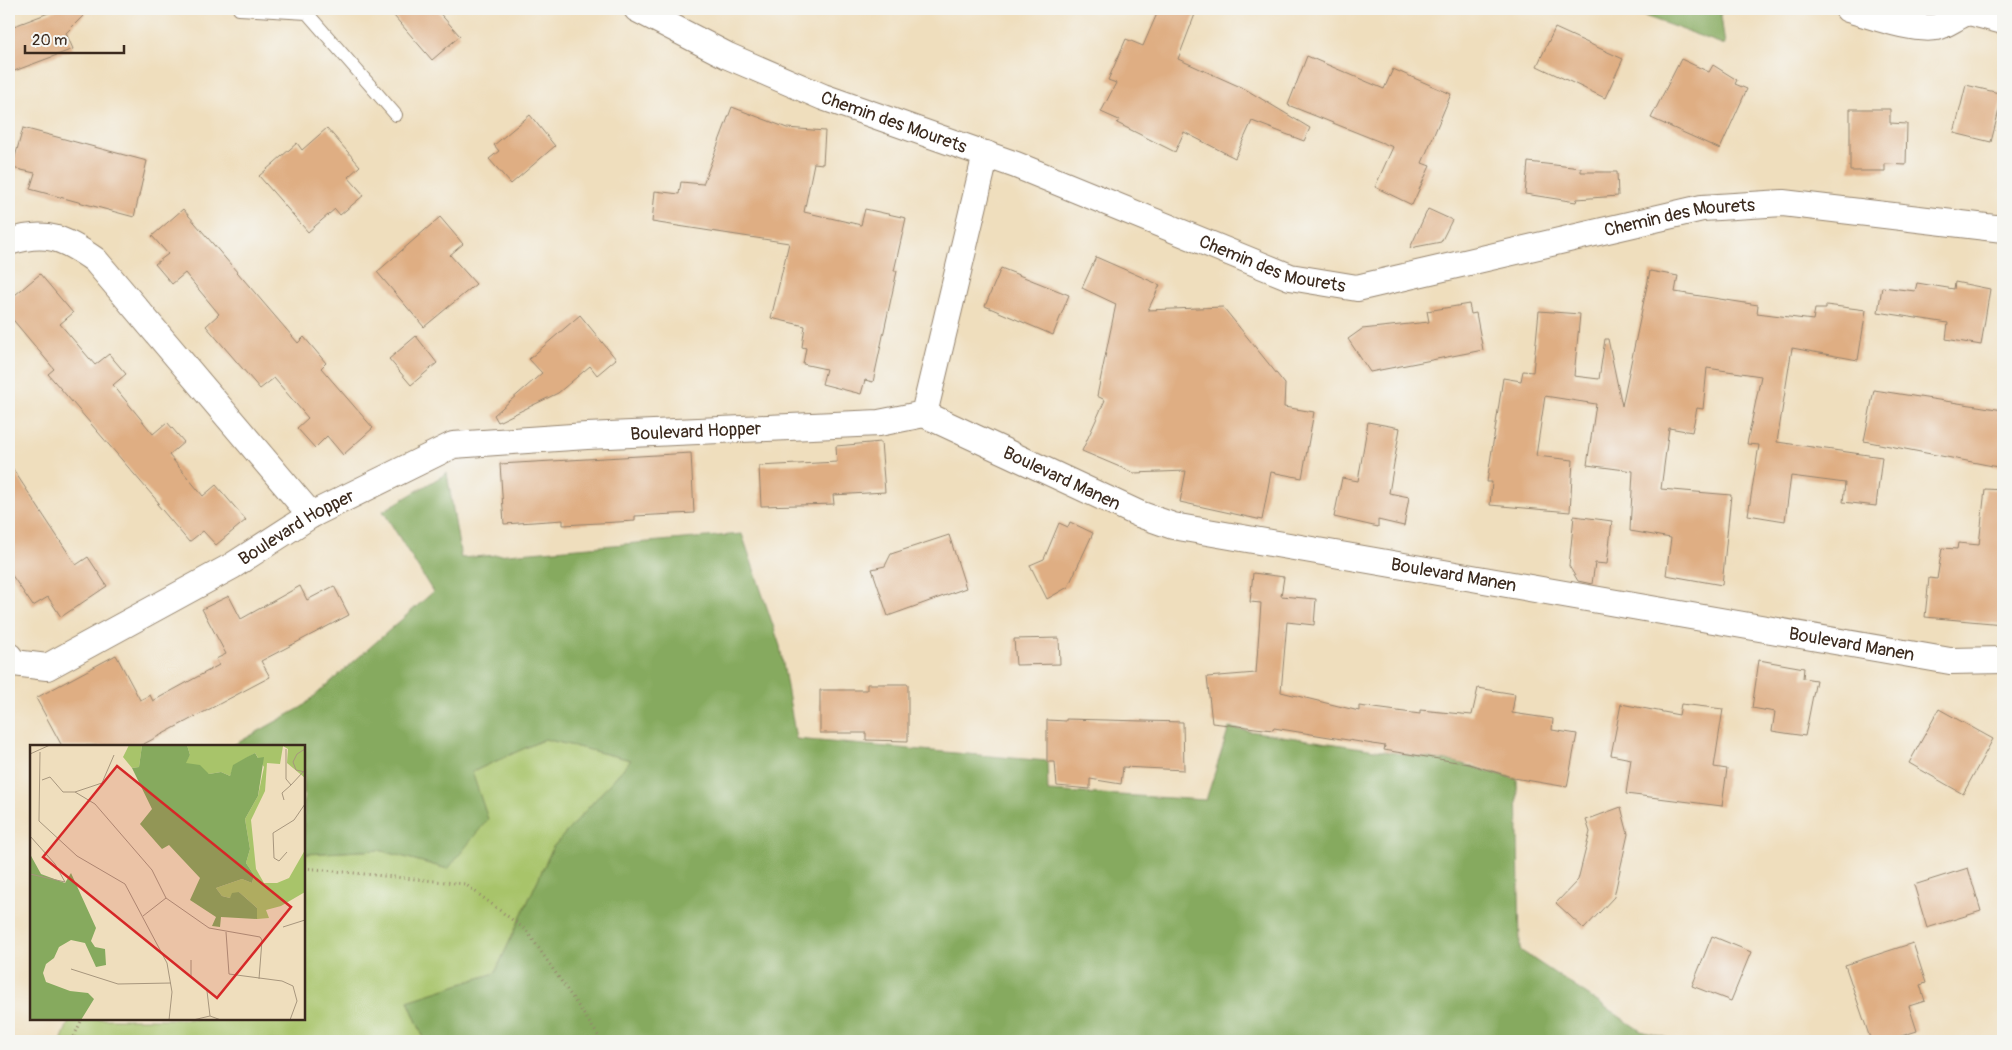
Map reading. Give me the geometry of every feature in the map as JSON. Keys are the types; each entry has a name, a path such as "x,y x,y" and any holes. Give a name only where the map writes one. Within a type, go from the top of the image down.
{"street":[{"name":"Chemin des Mourets","path":"637,9 728,56 823,97 986,154 1290,277 1357,288 1702,208 1783,203 2003,229"},
{"path":"1848,9 1886,20 1927,28 1939,26 1969,12 2003,21"},
{"path":"924,414 986,154"},
{"path":"9,242 27,236 50,236 76,246 95,260 312,515"},
{"name":"Boulevard Hopper","path":"9,656 14,663 47,667 232,566 312,515 453,445 587,436 879,423 924,414"},
{"name":"Boulevard Manen","path":"924,414 1130,510 1173,526 1950,661 2003,660"}],"lane":[{"path":"239,9 307,13 396,115"}],"path":[{"path":"305,868 465,884 527,931 602,1041"},
{"path":"72,1041 82,1020"}],"green space":[{"path":"1625,9 1720,9 1725,45"},
{"path":"447,473 461,558 742,534 780,646 796,739 1047,761 1048,791 1206,800 1229,728 1455,762 1517,779 1520,950 1641,1031 1678,1041 425,1041 408,1001 495,973 553,847 631,760 545,739 472,772 488,819 448,869 379,850 305,854 305,745 234,745 302,707 433,592 383,511"},
{"path":"545,739 631,760 553,847 495,973 408,1001 425,1041 61,1041 70,1020 305,1020 305,854 379,850 448,869 472,772"}],"building":[{"path":"59,9 90,9 66,33 73,49 9,73 9,28"},
{"path":"388,9 436,9 460,36 432,60"},
{"path":"1159,9 1197,9 1178,59 1245,89 1310,128 1304,141 1252,121 1235,158 1184,132 1175,152 1117,123 1119,120 1101,112 1116,83 1108,80 1126,39 1143,46"},
{"path":"1555,28 1623,59 1605,98 1537,66"},
{"path":"1307,56 1384,89 1393,69 1451,94 1422,163 1430,166 1412,205 1375,187 1393,147 1288,105"},
{"path":"1681,59 1709,72 1713,65 1737,80 1735,84 1747,89 1720,149 1651,118"},
{"path":"1966,85 2003,94 1991,142 1954,133"},
{"path":"732,107 787,128 825,131 823,164 814,163 804,212 861,225 865,209 906,218 894,271 897,271 873,382 865,380 861,394 822,384 826,369 803,364 806,348 802,347 805,326 771,318 789,243 652,222 655,191 679,194 681,182 703,184"},
{"path":"1850,109 1890,109 1890,123 1907,124 1906,165 1885,164 1885,171 1850,171"},
{"path":"530,115 555,146 511,184 489,159 499,151 494,145"},
{"path":"23,128 147,161 134,217 30,189 35,173 12,168"},
{"path":"327,128 360,166 348,177 364,195 340,215 335,209 308,232 259,176 297,143 302,150"},
{"path":"1528,162 1581,168 1581,172 1617,172 1618,196 1577,199 1576,202 1525,194"},
{"path":"183,209 298,343 304,337 326,363 321,368 373,428 343,455 327,436 315,448 297,428 308,418 274,378 260,389 206,326 219,314 185,273 172,284 155,264 168,254 152,236"},
{"path":"1428,209 1452,220 1441,242 1410,248"},
{"path":"440,217 463,244 450,255 476,284 424,327 377,272"},
{"path":"1096,257 1160,285 1148,310 1223,307 1285,384 1284,407 1314,412 1302,478 1271,472 1262,520 1180,502 1186,471 1134,473 1082,451 1105,400 1097,396 1116,304 1082,288"},
{"path":"1001,268 1069,295 1053,335 985,306"},
{"path":"1650,271 1678,276 1675,292 1758,305 1757,313 1813,320 1815,309 1826,309 1826,305 1866,310 1858,360 1792,348 1777,442 1882,457 1876,506 1843,502 1845,483 1791,476 1785,521 1748,515 1759,445 1747,444 1761,376 1707,368 1703,409 1697,408 1692,432 1669,428 1661,489 1731,495 1722,585 1666,575 1671,538 1630,531 1633,471 1587,465 1596,404 1545,396 1536,456 1573,460 1570,512 1490,505 1492,482 1487,482 1503,378 1521,381 1523,371 1533,372 1539,311 1580,314 1574,376 1599,379 1605,339 1608,339 1622,406"},
{"path":"40,274 73,313 60,324 95,365 109,354 126,374 113,385 153,434 167,422 184,442 169,455 203,496 216,485 246,520 216,545 203,531 189,542 157,504 159,503 48,374 54,369 9,315 9,300"},
{"path":"1955,282 1990,289 1981,345 1946,339 1948,323 1878,312 1882,287 1915,291 1917,283 1954,289"},
{"path":"1469,304 1471,314 1476,313 1483,350 1370,372 1348,339 1362,329 1429,322 1427,311"},
{"path":"580,315 616,359 597,375 590,366 558,393 498,422 494,415 542,373 529,359"},
{"path":"416,336 437,363 411,385 389,359"},
{"path":"1874,390 2003,410 2003,468 1864,441"},
{"path":"1368,422 1400,428 1389,493 1409,497 1404,526 1378,520 1378,527 1334,517 1342,478 1358,481"},
{"path":"881,442 885,492 833,495 834,504 761,506 759,466 837,462 836,446"},
{"path":"691,453 694,513 635,516 635,521 563,525 563,520 504,524 500,464"},
{"path":"9,463 76,565 88,557 107,586 61,617 48,597 33,606 9,571"},
{"path":"1985,489 2003,490 2003,624 1925,617 1929,578 1937,579 1942,548 1957,549 1958,543 1979,545"},
{"path":"1574,516 1612,521 1607,564 1595,563 1592,584 1578,581 1569,566"},
{"path":"1070,522 1093,533 1068,587 1047,599 1030,565 1044,559 1059,523 1068,527"},
{"path":"949,535 966,588 888,616 872,569 885,566 891,554"},
{"path":"1253,573 1284,577 1281,596 1316,599 1314,625 1287,622 1281,692 1359,711 1359,706 1420,714 1420,710 1472,715 1478,688 1515,694 1512,713 1553,719 1552,730 1577,734 1567,787 1514,778 1469,764 1384,750 1385,746 1274,728 1273,730 1212,723 1207,677 1256,673 1261,603 1250,602"},
{"path":"300,586 307,600 334,586 349,615 261,661 270,677 142,745 61,745 36,698 116,655 140,700 150,695 153,701 219,665 216,659 226,654 202,609 229,596 241,619"},
{"path":"1059,638 1060,664 1016,665 1014,639"},
{"path":"1759,660 1804,668 1803,678 1816,680 1805,736 1772,731 1775,712 1752,708"},
{"path":"867,684 908,684 908,741 866,740 866,733 820,733 820,690 867,690"},
{"path":"1621,704 1679,715 1681,704 1723,709 1714,767 1727,769 1722,806 1626,794 1631,759 1611,755"},
{"path":"1939,709 1993,739 1963,794 1909,763"},
{"path":"1066,719 1183,722 1184,770 1123,767 1121,784 1090,779 1090,789 1057,786 1055,762 1047,762 1047,720 1066,721"},
{"path":"1621,807 1628,834 1614,897 1584,929 1556,903 1578,880 1590,832 1586,820"},
{"path":"1968,868 1981,911 1927,928 1914,885"},
{"path":"1712,936 1751,952 1731,1001 1692,986"},
{"path":"1913,943 1926,983 1920,985 1925,1001 1909,1006 1917,1031 1885,1041 1871,1041 1845,965"}]}
